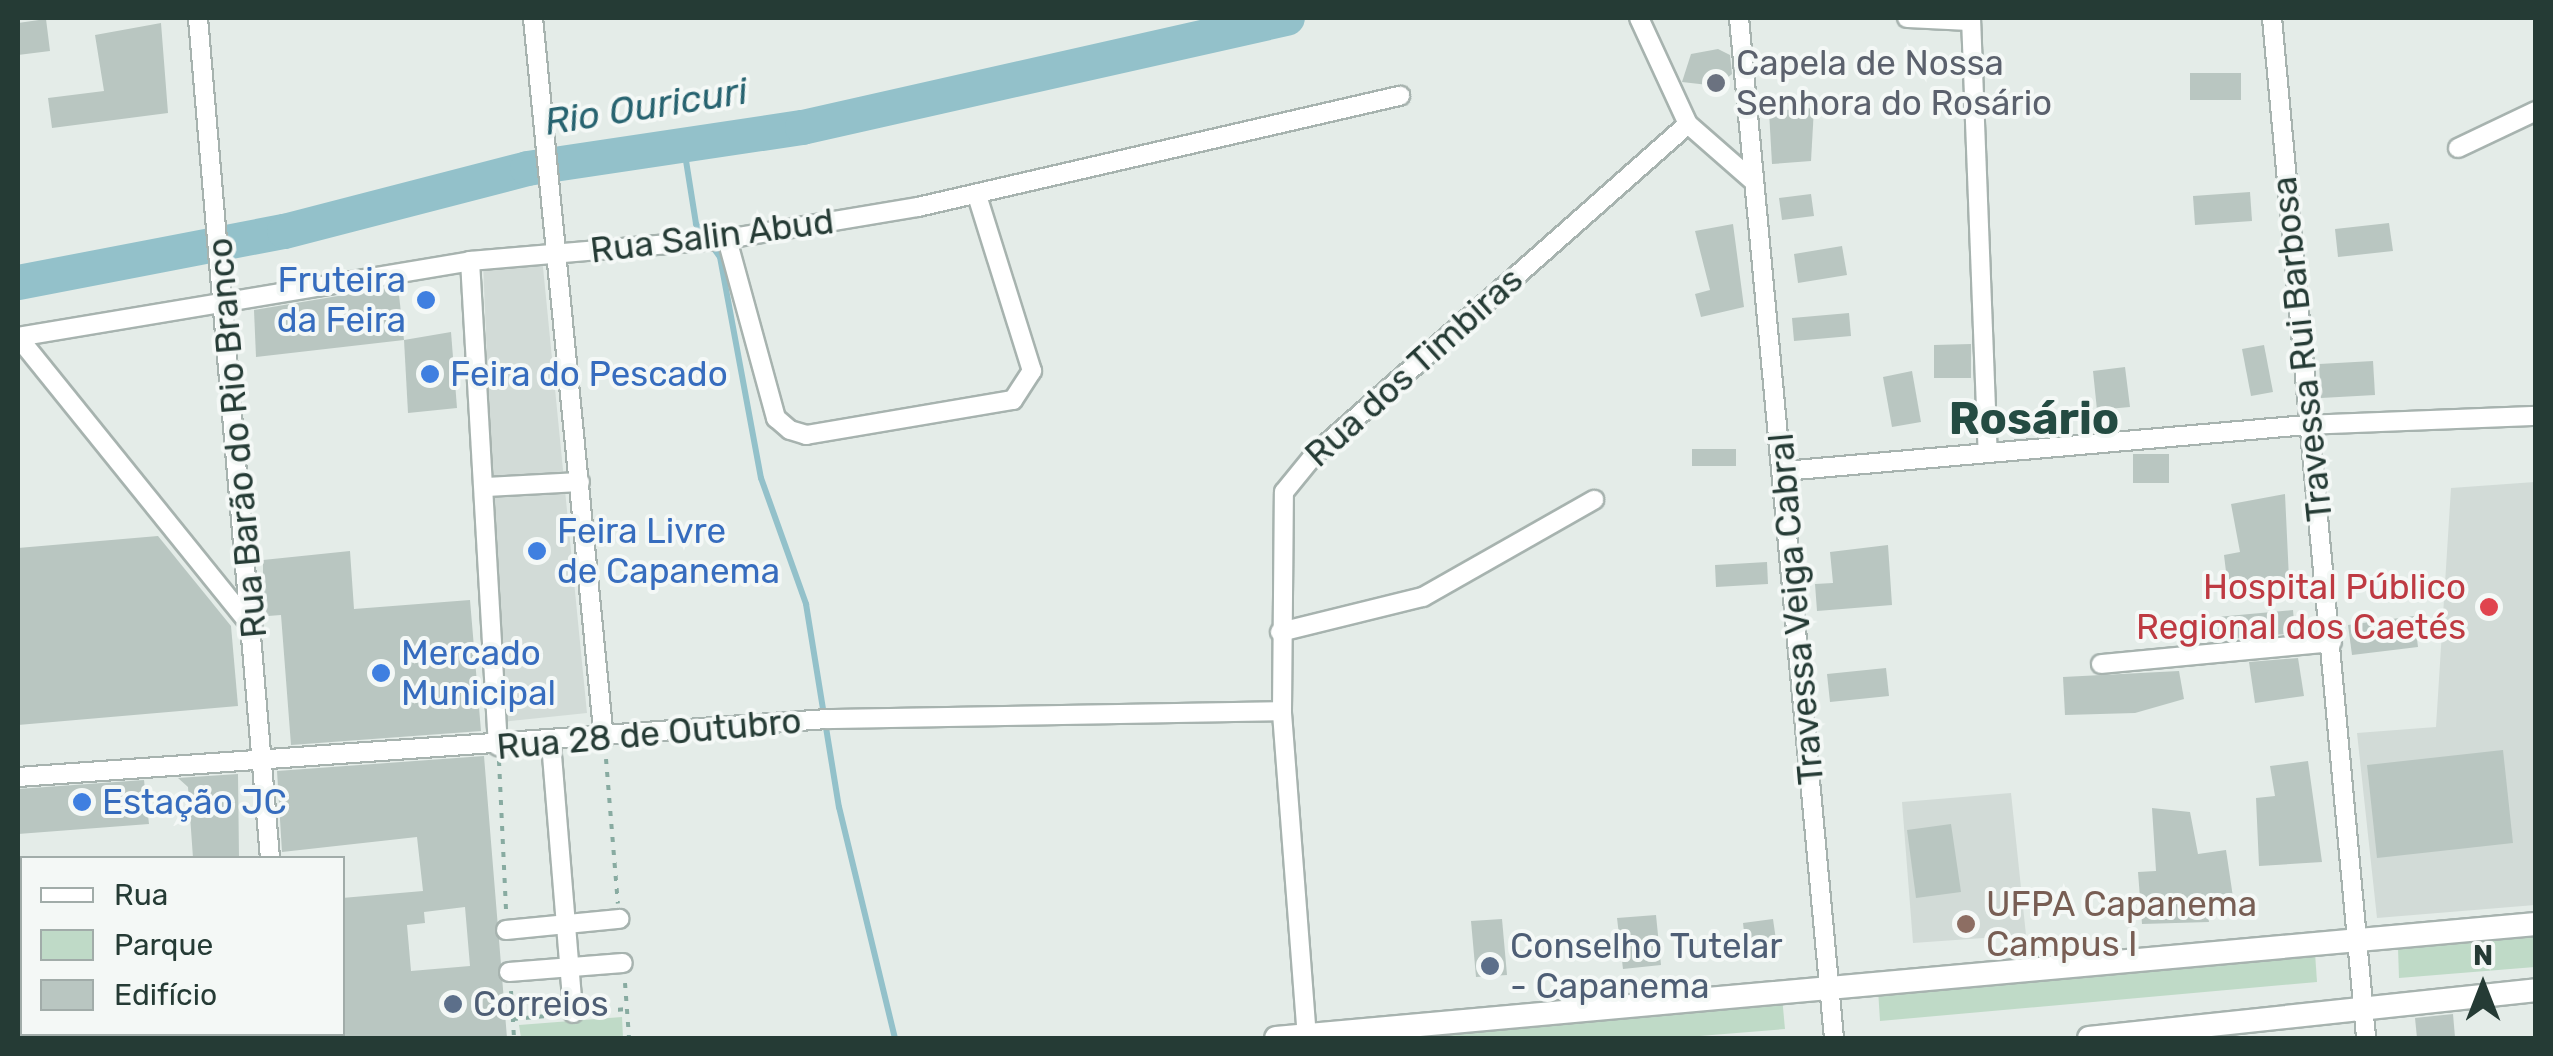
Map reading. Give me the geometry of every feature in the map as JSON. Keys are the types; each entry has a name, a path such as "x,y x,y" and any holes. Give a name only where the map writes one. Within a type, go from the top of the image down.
{"street":[{"name":"Rua Barão do Rio Branco","path":"198,18 254,628 270,856"},
{"path":"534,18 604,739"},
{"path":"1639,18 1688,124 1752,180"},
{"name":"Travessa Veiga Cabral","path":"1740,18 1834,1038"},
{"path":"1907,18 1970,19 1988,453"},
{"name":"Travessa Rui Barbosa","path":"2272,18 2307,426 2332,642 2353,938 2366,1038"},
{"name":"Rua Salin Abud","path":"18,337 225,298 470,261 727,240 976,196 1400,96"},
{"path":"2458,148 2536,111"},
{"name":"Rua dos Timbiras","path":"1306,1037 1282,711 1280,522 1290,479 1688,124"},
{"path":"727,240 776,418 790,430 806,435 1013,400 1032,371 976,196"},
{"path":"470,261 498,746"},
{"path":"18,337 254,628"},
{"path":"1784,471 2307,426 2536,416"},
{"path":"486,487 580,482"},
{"path":"1280,632 1423,597 1594,500"},
{"path":"2100,664 2332,642"},
{"name":"Rua 28 de Outubro","path":"18,776 551,743 828,719 1282,711"},
{"path":"551,743 572,1014"},
{"path":"506,930 619,920"},
{"path":"1276,1038 2536,924"},
{"path":"509,972 623,963"},
{"path":"2088,1038 2536,990"}],"path":[{"path":"604,739 619,920"},
{"path":"498,746 506,930"},
{"path":"623,963 628,1038"},
{"path":"509,972 514,1038"}],"shaded area":[{"path":"542,257 587,713 502,722 483,262"},
{"name":"Hospital Público Regional dos Caetés","path":"2535,482 2535,905 2377,918 2357,733 2436,727 2451,488"},
{"path":"2011,793 2026,935 1913,943 1902,802"}],"green space":[{"path":"2535,937 2535,967 2399,978 2398,948"},
{"path":"2315,953 2317,982 1880,1021 1878,989"},
{"path":"1782,997 1785,1029 1675,1038 1359,1038"},
{"path":"622,1017 623,1038 521,1038 519,1025"}],"building":[{"path":"46,19 50,51 18,55 18,23"},
{"path":"161,23 168,113 52,128 48,98 104,91 95,35"},
{"path":"1718,49 1730,55 1732,74 1717,86 1682,82 1691,54"},
{"path":"2190,73 2241,73 2241,100 2190,100"},
{"path":"1814,108 1811,161 1772,164 1769,111"},
{"path":"2250,192 2252,221 2195,225 2193,196"},
{"path":"1811,194 1814,216 1782,220 1779,198"},
{"path":"2389,223 2393,251 2338,257 2335,229"},
{"path":"1733,224 1744,307 1701,317 1695,294 1710,290 1695,231"},
{"path":"1842,246 1847,275 1798,283 1794,254"},
{"path":"398,286 404,340 256,357 254,310"},
{"path":"1849,313 1851,336 1794,341 1792,318"},
{"name":"Feira do Pescado","path":"451,332 457,408 408,413 404,340"},
{"path":"1971,344 1971,378 1934,378 1934,345"},
{"path":"2264,345 2273,392 2251,396 2242,349"},
{"path":"2373,361 2375,395 2321,398 2319,364"},
{"path":"2125,367 2130,407 2097,410 2093,371"},
{"path":"1912,371 1921,422 1892,427 1883,377"},
{"path":"1692,449 1736,449 1736,466 1692,466"},
{"path":"2133,454 2169,454 2169,483 2133,483"},
{"path":"2285,494 2289,579 2228,588 2224,555 2240,552 2231,504"},
{"path":"158,536 231,626 238,706 18,725 18,548"},
{"path":"1888,545 1892,605 1817,611 1815,584 1833,583 1830,552"},
{"name":"Mercado Municipal","path":"350,551 354,609 470,600 481,731 291,745 281,615 268,616 263,604 263,560"},
{"path":"1767,562 1768,584 1716,587 1715,565"},
{"path":"2293,610 2295,633 2219,640 2217,617"},
{"path":"2414,616 2418,647 2352,655 2348,625"},
{"path":"2298,658 2304,696 2255,703 2249,662"},
{"path":"1886,668 1889,696 1830,702 1827,674"},
{"path":"2179,671 2184,699 2135,713 2065,715 2063,677"},
{"path":"2503,750 2513,843 2377,858 2367,765"},
{"path":"484,756 507,1038 342,1038 345,898 423,891 417,837 282,852 277,771","holes":["465,907 470,966 411,971 407,925 425,923 424,912"]},
{"path":"2308,761 2322,862 2259,866 2256,798 2275,796 2270,766"},
{"path":"238,774 239,856 193,856 188,787 178,778"},
{"name":"Estação JC","path":"144,780 149,824 18,834 18,789"},
{"path":"2152,808 2190,812 2198,854 2226,850 2233,897 2206,902 2209,922 2142,924 2138,872 2156,871"},
{"path":"1951,824 1961,892 1916,898 1907,830"},
{"path":"1656,915 1661,965 1623,969 1617,918"},
{"path":"1502,919 1507,975 1476,977 1471,921"},
{"path":"1773,919 1778,954 1747,958 1743,923"},
{"path":"2453,1014 2455,1037 2417,1038 2415,1018"}],"waterway":[{"name":"Rio Ouricuri","path":"18,282 284,231 527,168 802,127 1287,18"},
{"path":"684,148 696,224 720,257 761,478 806,604 839,807 895,1038"}],"place":[{"name":"Capela de Nossa Senhora do Rosário","path":"1716,83"},
{"name":"Fruteira da Feira","path":"426,300"},
{"name":"Feira do Pescado","path":"430,374"},
{"name":"Feira Livre de Capanema","path":"537,551"},
{"name":"Hospital Público Regional dos Caetés","path":"2489,607"},
{"name":"Mercado Municipal","path":"381,673"},
{"name":"Estação JC","path":"82,802"},
{"name":"UFPA Capanema Campus I","path":"1966,924"},
{"name":"Conselho Tutelar - Capanema","path":"1490,966"},
{"name":"Correios","path":"453,1004"}],"district":[{"name":"Rosário","path":"2034,419"}]}
